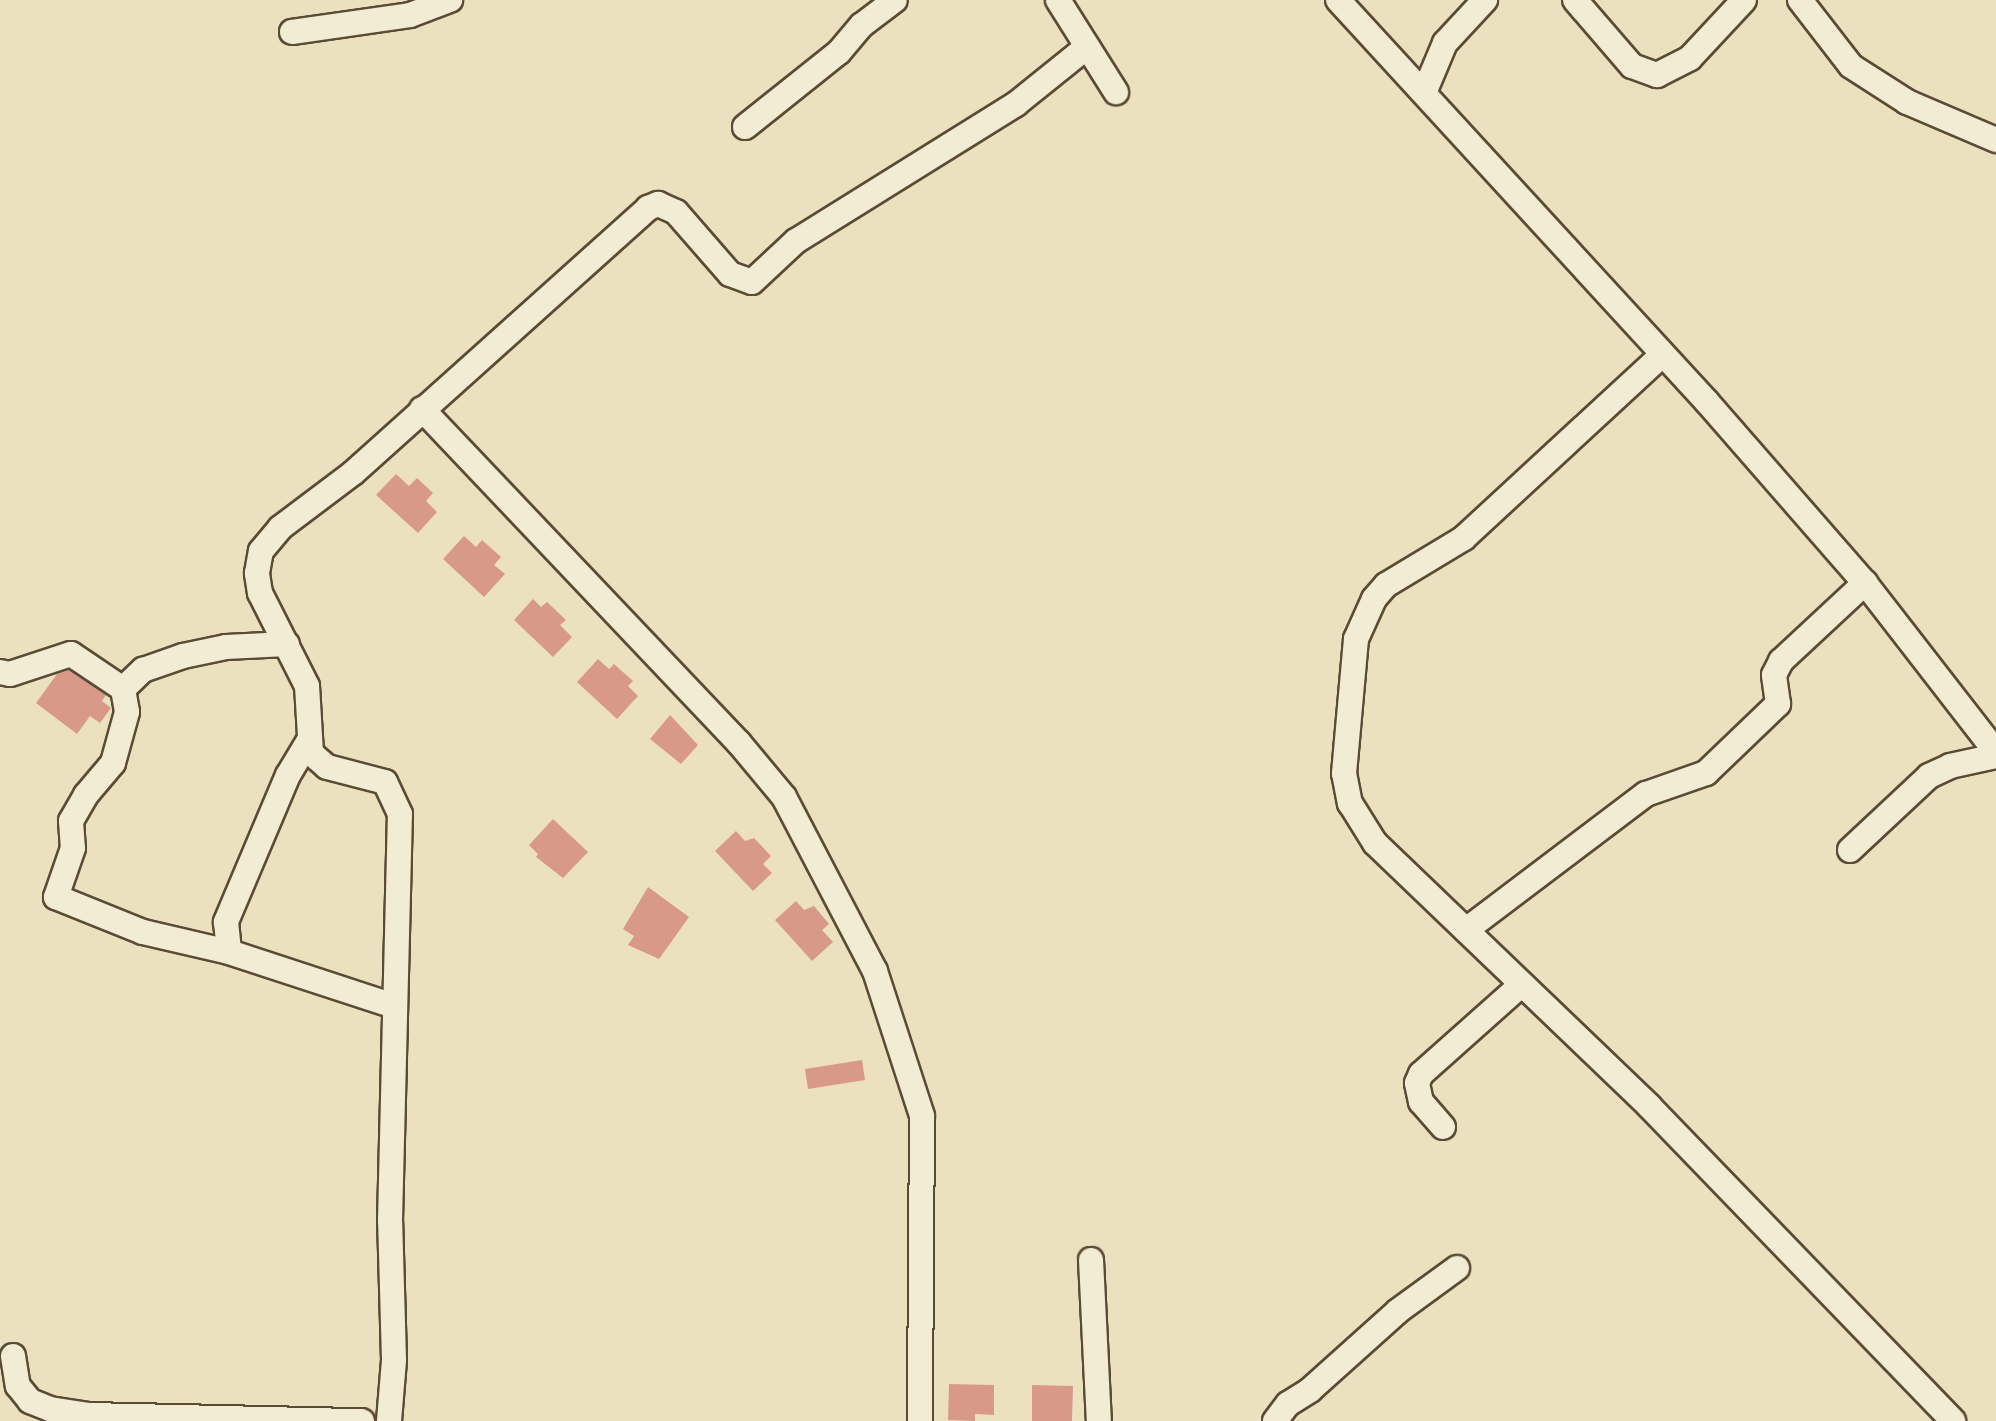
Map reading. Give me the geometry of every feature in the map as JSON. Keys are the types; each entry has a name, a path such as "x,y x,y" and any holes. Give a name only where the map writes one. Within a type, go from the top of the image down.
{"street":[{"path":"292,32 410,15 450,0"},
{"path":"744,127 839,52 862,25 895,0"},
{"path":"1058,0 1116,92"},
{"path":"1338,0 1865,583 1996,754 1950,766 1929,776 1850,850"},
{"path":"1424,93 1445,43 1485,0"},
{"path":"1575,0 1632,66 1657,75 1690,58 1744,0"},
{"path":"1800,0 1851,66 1907,102 1996,140"},
{"path":"389,1421 394,1360 390,1221 394,1006 402,831 397,802 385,782 374,776 321,765 308,742 307,687 260,593 257,573 261,551 280,528 353,473 648,208 658,204 676,212 730,274 752,282 796,241 1016,104 1087,47"},
{"path":"1661,355 1464,538 1386,585 1358,632 1344,773 1350,803 1374,843 1649,1106 1952,1421"},
{"path":"422,410 739,743 785,797 876,971 922,1116 920,1421"},
{"path":"1466,930 1646,794 1706,773 1774,710 1779,694 1774,675 1781,661 1865,583"},
{"path":"123,689 142,670 183,656 226,647 287,644"},
{"path":"0,672 10,674 71,654 123,689 127,712 113,763 86,795 71,821 73,848 56,897 143,932 229,952 394,1006"},
{"path":"229,952 226,922 288,775 308,742"},
{"path":"1443,1127 1420,1102 1417,1083 1421,1074 1521,985"},
{"path":"1091,1260 1099,1421"},
{"path":"1275,1421 1288,1404 1310,1390 1388,1320 1457,1268"},
{"path":"13,1356 18,1387 30,1401 50,1409 88,1415 362,1421"}],"building":[{"path":"396,474 409,486 417,478 433,493 426,501 437,512 418,533 376,495"},
{"path":"464,536 476,547 482,540 501,557 494,565 505,574 484,597 443,559"},
{"path":"533,599 541,607 547,602 566,620 560,625 572,637 553,657 514,620"},
{"path":"598,659 609,669 614,664 633,681 628,686 638,696 617,719 577,682"},
{"path":"69,670 106,695 102,701 111,708 100,723 90,716 77,734 36,703 57,674"},
{"path":"670,715 698,745 681,764 650,739"},
{"path":"553,819 588,852 563,878 536,857 538,854 529,845"},
{"path":"736,831 745,841 754,838 771,856 763,864 772,873 753,891 715,851"},
{"path":"648,887 689,917 659,959 628,945 634,936 623,929"},
{"path":"796,901 804,910 814,906 829,924 822,930 833,942 812,961 775,920"},
{"path":"862,1060 865,1080 808,1089 805,1069"},
{"path":"949,1384 994,1385 994,1415 975,1414 975,1421 948,1420"},
{"path":"1032,1385 1073,1386 1072,1421 1032,1421"}]}
